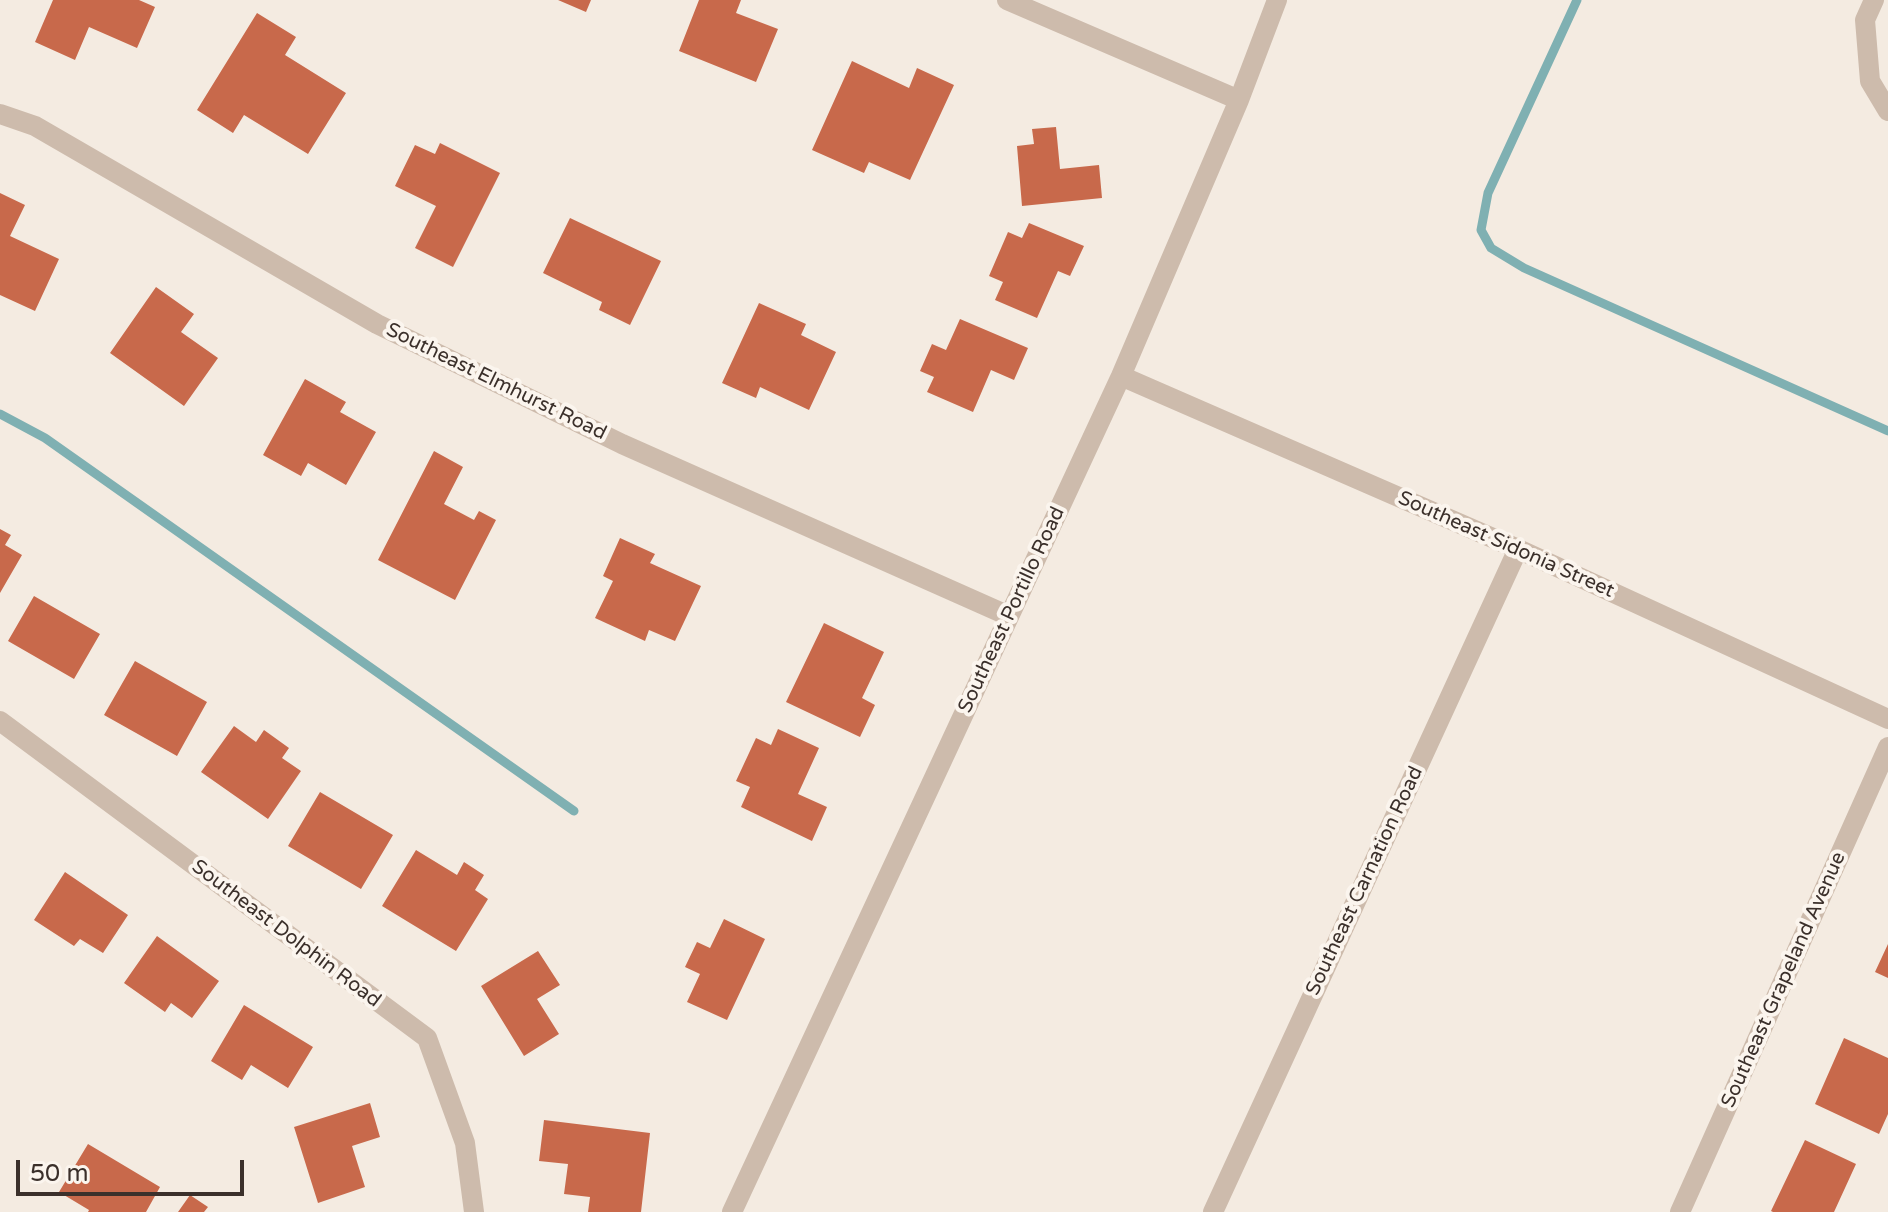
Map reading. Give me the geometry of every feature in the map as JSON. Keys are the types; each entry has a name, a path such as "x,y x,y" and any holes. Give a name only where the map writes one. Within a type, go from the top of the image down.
{"street":[{"path":"1007,0 1239,100"},
{"name":"Southeast Portillo Road","path":"732,1212 1121,376 1239,100 1277,0"},
{"path":"1874,0 1865,20 1870,81 1888,111"},
{"name":"Southeast Elmhurst Road","path":"0,114 35,126 377,324 622,444 1009,616"},
{"name":"Southeast Sidonia Street","path":"1121,376 1518,549 1888,719"},
{"name":"Southeast Carnation Road","path":"1213,1212 1518,549"},
{"name":"Southeast Dolphin Road","path":"0,721 427,1038 465,1143 474,1212"},
{"name":"Southeast Grapeland Avenue","path":"1680,1212 1888,747"}],"building":[{"path":"53,0 139,0 155,7 137,48 89,27 75,60 35,42"},
{"path":"558,0 591,0 586,12"},
{"path":"699,0 741,0 736,13 778,29 756,82 679,51"},
{"path":"257,13 296,37 285,55 346,93 308,154 244,115 233,133 197,110"},
{"path":"852,61 909,88 917,68 954,85 910,180 869,162 864,173 812,150"},
{"path":"1056,127 1060,169 1099,165 1102,198 1022,206 1017,146 1034,144 1032,129"},
{"path":"440,143 500,173 453,267 415,248 436,206 395,186 415,145 435,154"},
{"path":"0,193 25,205 10,236 59,259 35,311 0,295"},
{"path":"570,218 661,261 630,325 599,310 602,302 543,273"},
{"path":"1029,223 1084,246 1070,276 1058,271 1037,318 995,300 1003,282 989,276 1008,232 1022,238"},
{"path":"156,287 194,314 181,332 218,358 184,406 110,353"},
{"path":"759,303 806,324 801,335 836,352 809,410 760,387 756,398 722,383"},
{"path":"960,319 1028,348 1014,380 991,370 973,412 927,392 934,377 920,371 932,344 946,350"},
{"path":"305,379 346,402 340,412 376,432 346,485 308,463 301,476 263,455"},
{"path":"434,451 463,467 444,504 474,520 479,511 496,520 455,600 378,560"},
{"path":"0,529 11,535 5,545 22,555 0,593"},
{"path":"620,538 655,554 650,563 701,586 675,641 649,630 645,641 595,618 613,581 603,576"},
{"path":"34,596 100,634 74,679 8,641"},
{"path":"824,623 884,652 862,698 875,705 860,737 786,702"},
{"path":"135,661 207,702 177,756 104,715"},
{"path":"234,726 256,742 264,730 289,748 282,758 301,771 268,819 201,772"},
{"path":"778,729 819,748 798,794 827,807 812,841 741,807 750,787 736,781 756,738 771,745"},
{"path":"320,792 393,835 361,889 288,846"},
{"path":"416,850 457,875 464,862 484,875 475,890 488,899 456,951 382,906"},
{"path":"65,872 128,915 103,953 80,939 74,946 34,920"},
{"path":"724,919 765,939 727,1020 687,1002 700,974 685,967 697,942 710,948"},
{"path":"157,936 219,981 192,1018 171,1003 165,1012 124,983"},
{"path":"1888,944 1888,978 1875,972"},
{"path":"538,951 560,985 537,999 559,1034 524,1056 481,986"},
{"path":"244,1005 313,1047 288,1088 251,1065 242,1080 211,1061"},
{"path":"1844,1038 1888,1058 1888,1114 1879,1134 1815,1104"},
{"path":"370,1103 380,1137 352,1146 365,1187 318,1203 294,1127"},
{"path":"544,1120 650,1133 641,1212 588,1212 590,1197 564,1194 568,1164 539,1161"},
{"path":"1805,1140 1856,1164 1834,1212 1773,1212 1771,1211"},
{"path":"88,1144 160,1187 146,1212 88,1212 59,1192"},
{"path":"190,1195 208,1207 204,1212 178,1212"}],"waterway":[{"path":"1577,0 1488,193 1481,230 1491,248 1524,268 1888,431"},
{"path":"0,414 45,438 574,811"}]}
